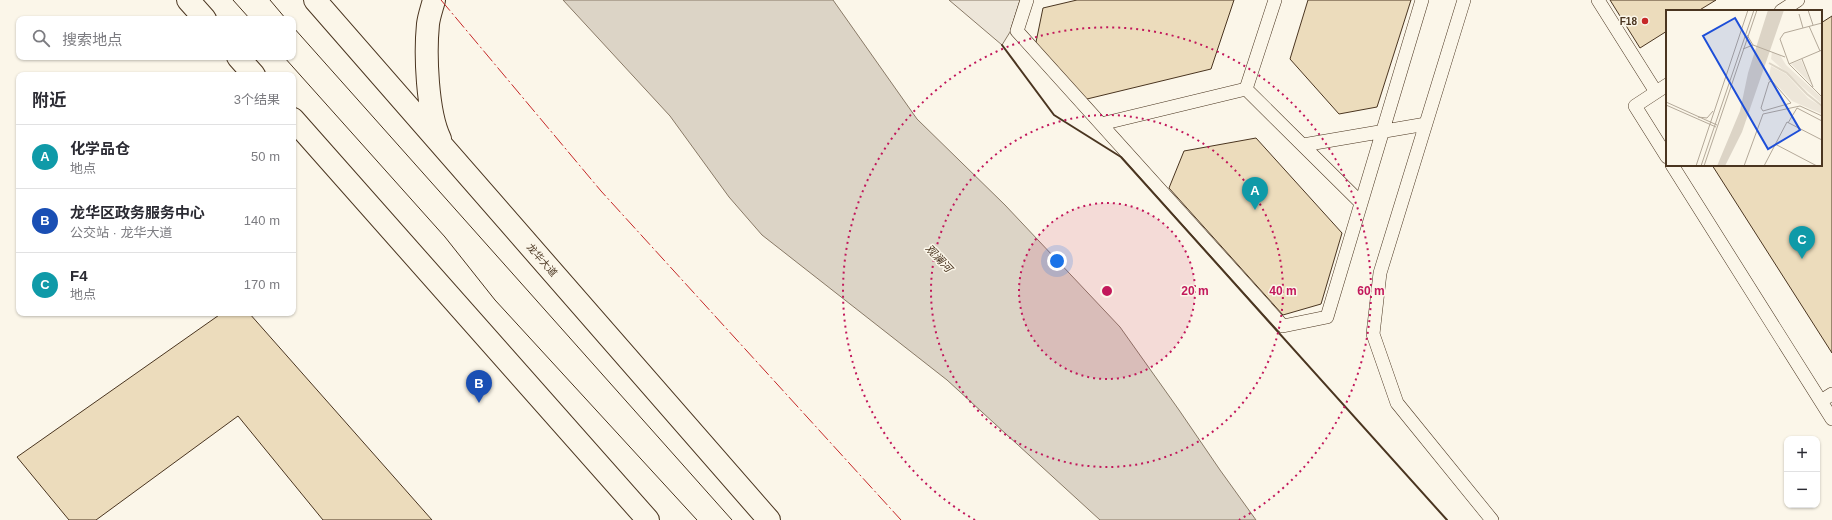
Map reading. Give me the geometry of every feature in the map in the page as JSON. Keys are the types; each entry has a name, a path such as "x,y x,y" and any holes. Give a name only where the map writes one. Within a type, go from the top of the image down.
{"main road":[{"path":"188,0 202,16"},
{"name":"龙华大道","path":"315,0 770,520"},
{"path":"434,0 428,22 428,74 436,130 445,149"},
{"path":"241,60 251,72"},
{"path":"296,122 648,520"}],"lane":[{"path":"1026,0 1017,31 1283,326 1327,317 1422,0"},
{"path":"1246,89 1275,0"},
{"path":"1464,0 1380,273 1373,334 1397,404 1492,520"},
{"path":"1598,0 1662,88 1635,106 1666,155"},
{"path":"1783,10 1798,0"},
{"path":"1101,124 1246,89"},
{"path":"1246,89 1361,204"},
{"path":"1303,145 1426,124"},
{"path":"1673,166 1832,419"},
{"path":"1820,401 1832,394"}],"shaded area":[{"path":"949,0 1020,0 1010,32 1002,45"}],"water":[{"name":"观澜河","path":"563,0 833,0 917,119 1005,205 1120,327 1256,520 1100,520 947,380 762,235 729,197 670,116"}],"building":[{"path":"1077,0 1234,0 1211,69 1087,99 1035,47 1043,8"},
{"path":"1308,0 1411,0 1377,107 1339,114 1290,59"},
{"name":"F18","path":"1610,0 1716,0 1700,10 1666,10 1666,32 1640,48"},
{"path":"1832,16 1832,353 1713,166 1822,166 1822,22"},
{"path":"1256,138 1342,233 1321,304 1283,315 1169,188 1184,151"},
{"path":"218,316 252,316 432,520 323,520 238,416 96,520 69,520 17,457"}],"tram line":[{"path":"233,0 247,16"},
{"path":"270,0 283,16"},
{"path":"296,30 732,520"},
{"path":"287,60 445,237 495,300 697,520"}],"wall":[{"path":"1002,45 1054,115 1121,157 1447,520"}],"power":[{"path":"441,0 601,191 901,520"}],"place":[{"name":"F18","path":"1645,21"},
{"name":"化学品仓","path":"1255,210"},
{"name":"F4","path":"1802,259"},
{"name":"龙华区政务服务中心","path":"479,403"}]}
